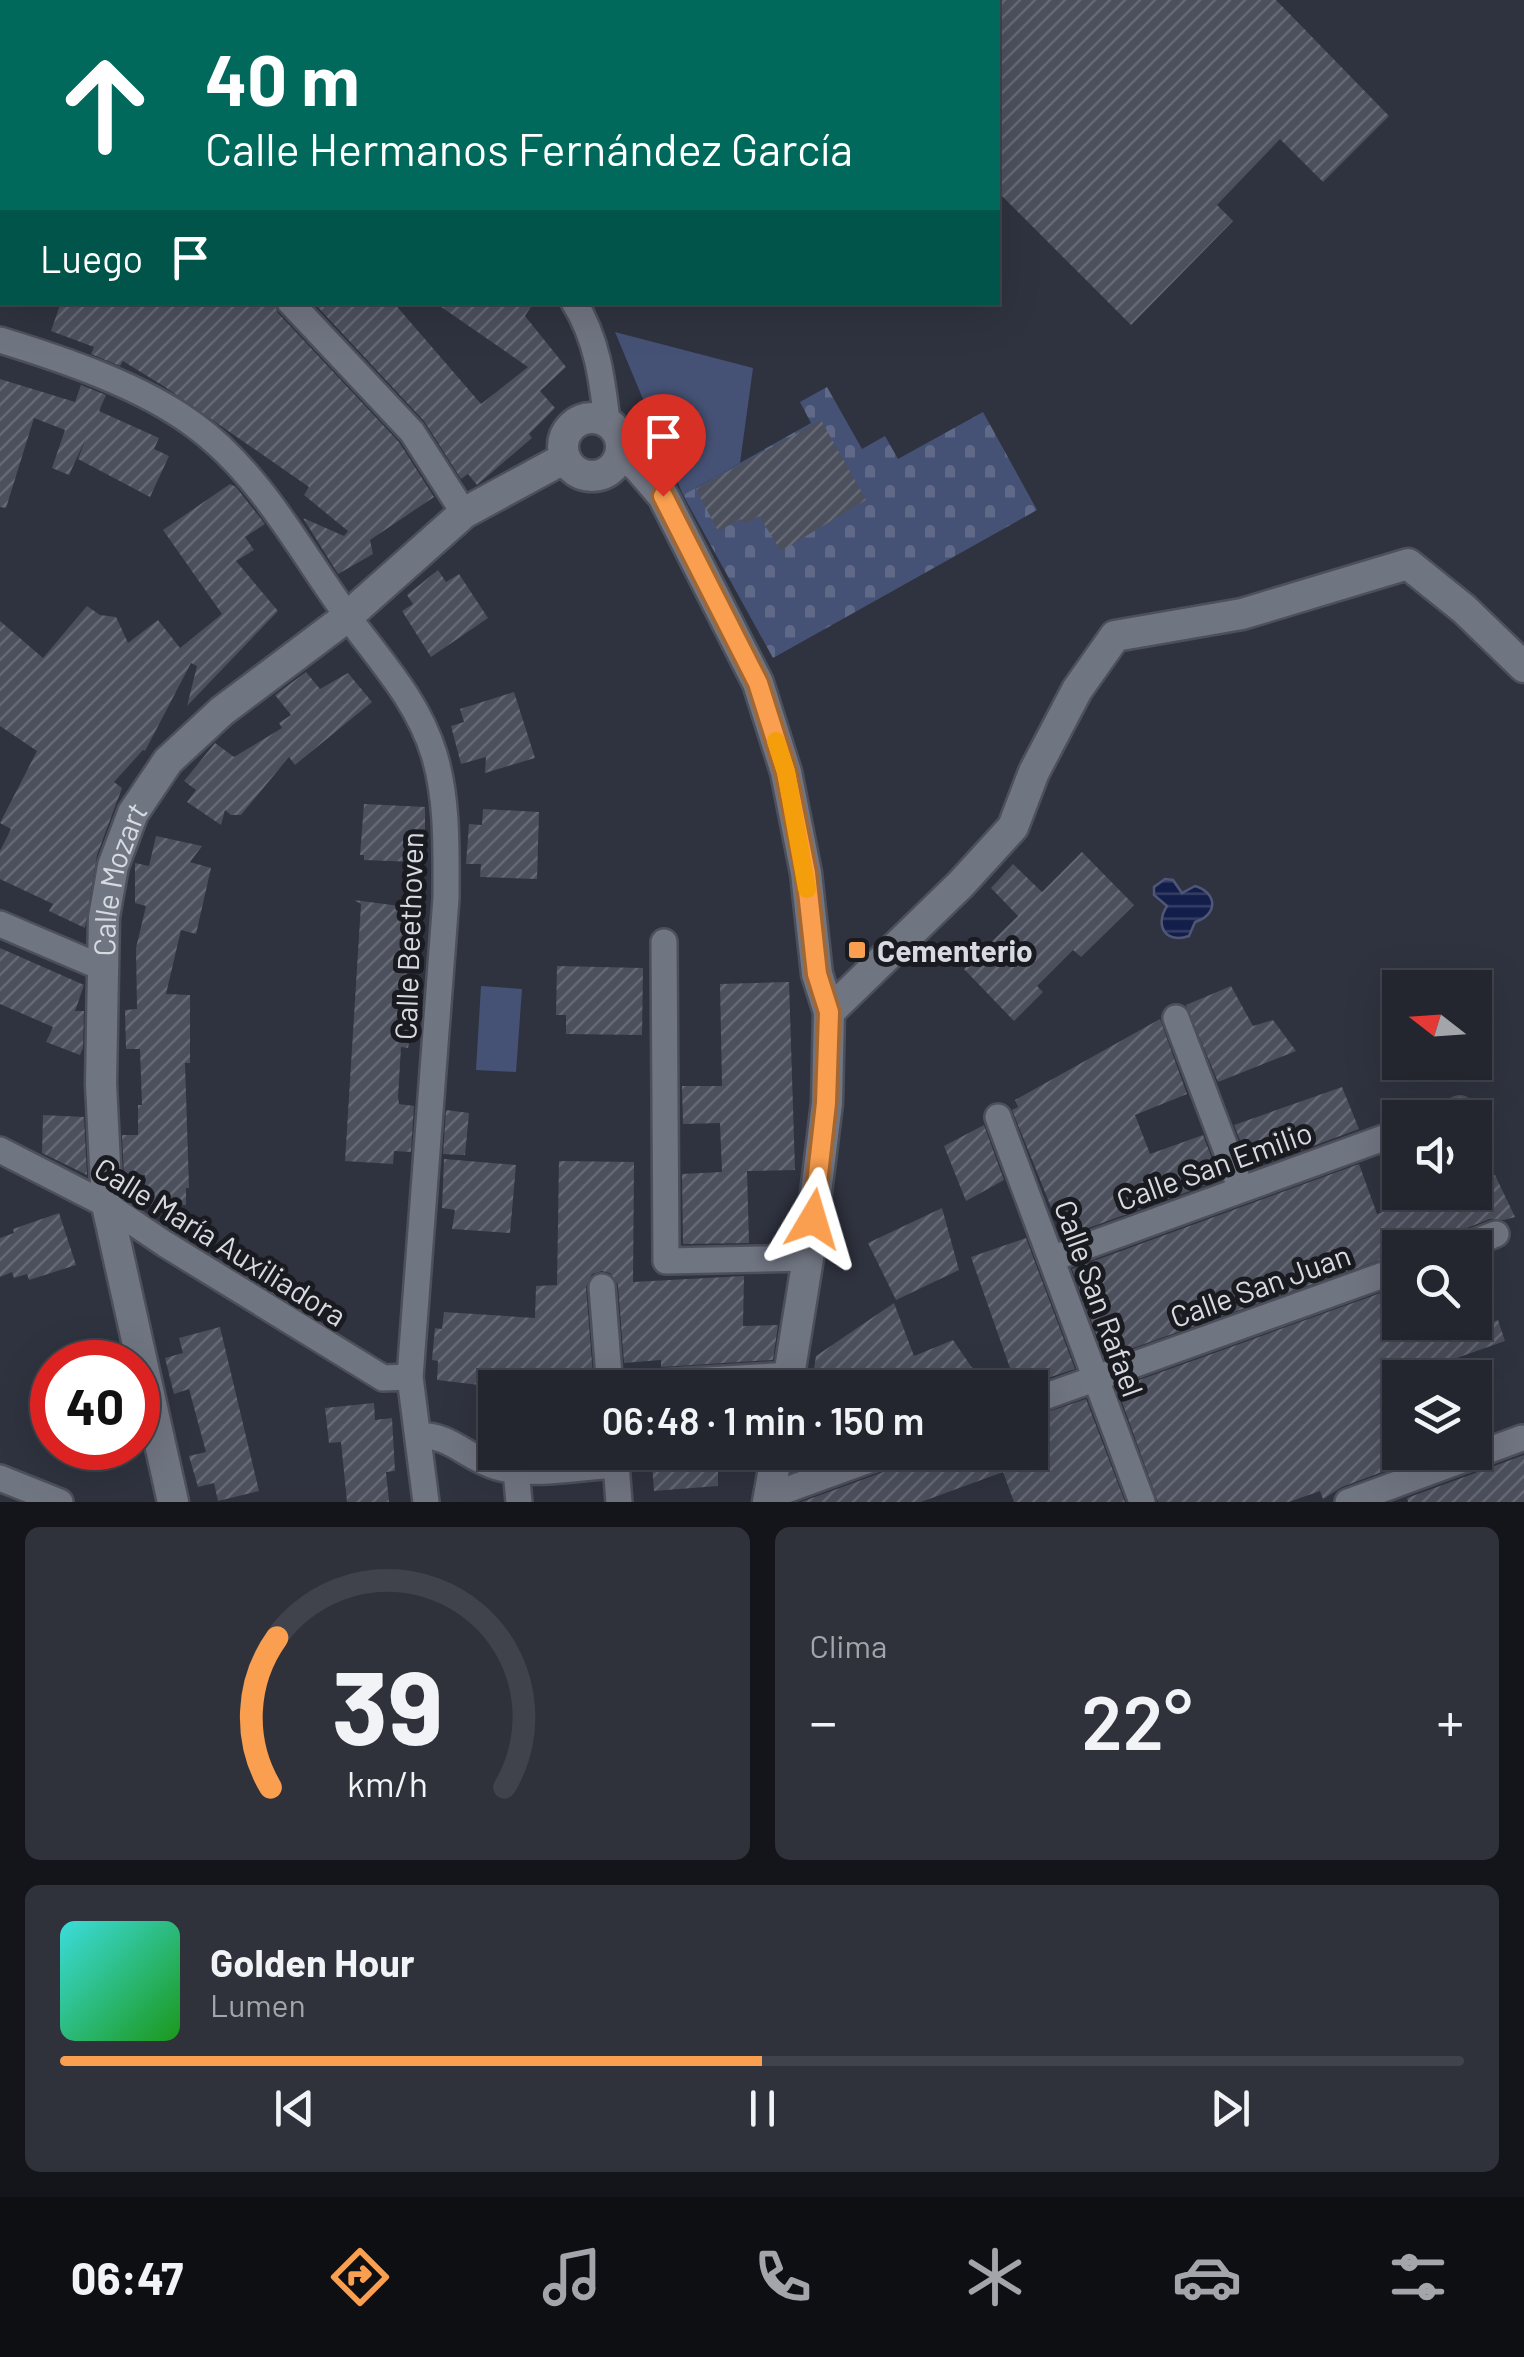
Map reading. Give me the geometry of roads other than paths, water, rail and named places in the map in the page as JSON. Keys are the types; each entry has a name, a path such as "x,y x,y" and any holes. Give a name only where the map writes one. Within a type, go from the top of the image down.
{"street":[{"path":"293,305 412,432 464,513"},
{"path":"576,305 587,323 600,364 607,421"},
{"name":"Calle Beethoven","path":"0,340 71,362 194,424 240,466 412,702 435,756 445,819 446,898 410,1377 426,1502"},
{"path":"592,417 607,421 619,434 622,454 614,468 597,476 578,473 565,458 564,440 574,424 592,417"},
{"path":"622,454 640,468 663,496 758,683 786,772 806,873 817,974 829,1012 826,1103 790,1370"},
{"name":"Calle Mozart","path":"174,1502 108,1205 101,1084 104,917 114,866 133,812 168,761 222,711 347,616 464,513 565,458"},
{"path":"829,1012 962,884 1013,826 1034,772 1068,707 1116,636 1242,614 1408,564 1464,609 1524,668"},
{"path":"0,924 103,968"},
{"path":"664,942 666,1260 808,1258"},
{"path":"1176,1018 1242,1190"},
{"name":"Calle San Rafael","path":"998,1117 1142,1502"},
{"name":"Calle San Emilio","path":"1051,1258 1382,1139"},
{"name":"Calle María Auxiliadora","path":"0,1150 108,1205 164,1244 383,1378 410,1377"},
{"path":"1492,1236 1496,1234"},
{"name":"Calle San Juan","path":"1048,1396 1382,1276"},
{"path":"602,1287 609,1370"},
{"path":"418,1436 436,1434 492,1466 524,1470"},
{"path":"1348,1502 1522,1438"},
{"path":"617,1470 619,1502"},
{"path":"773,1470 769,1499 844,1470"},
{"path":"516,1471 518,1502"},
{"path":"0,1478 60,1502"}],"place":[{"name":"Cementerio","path":"857,950"}]}
